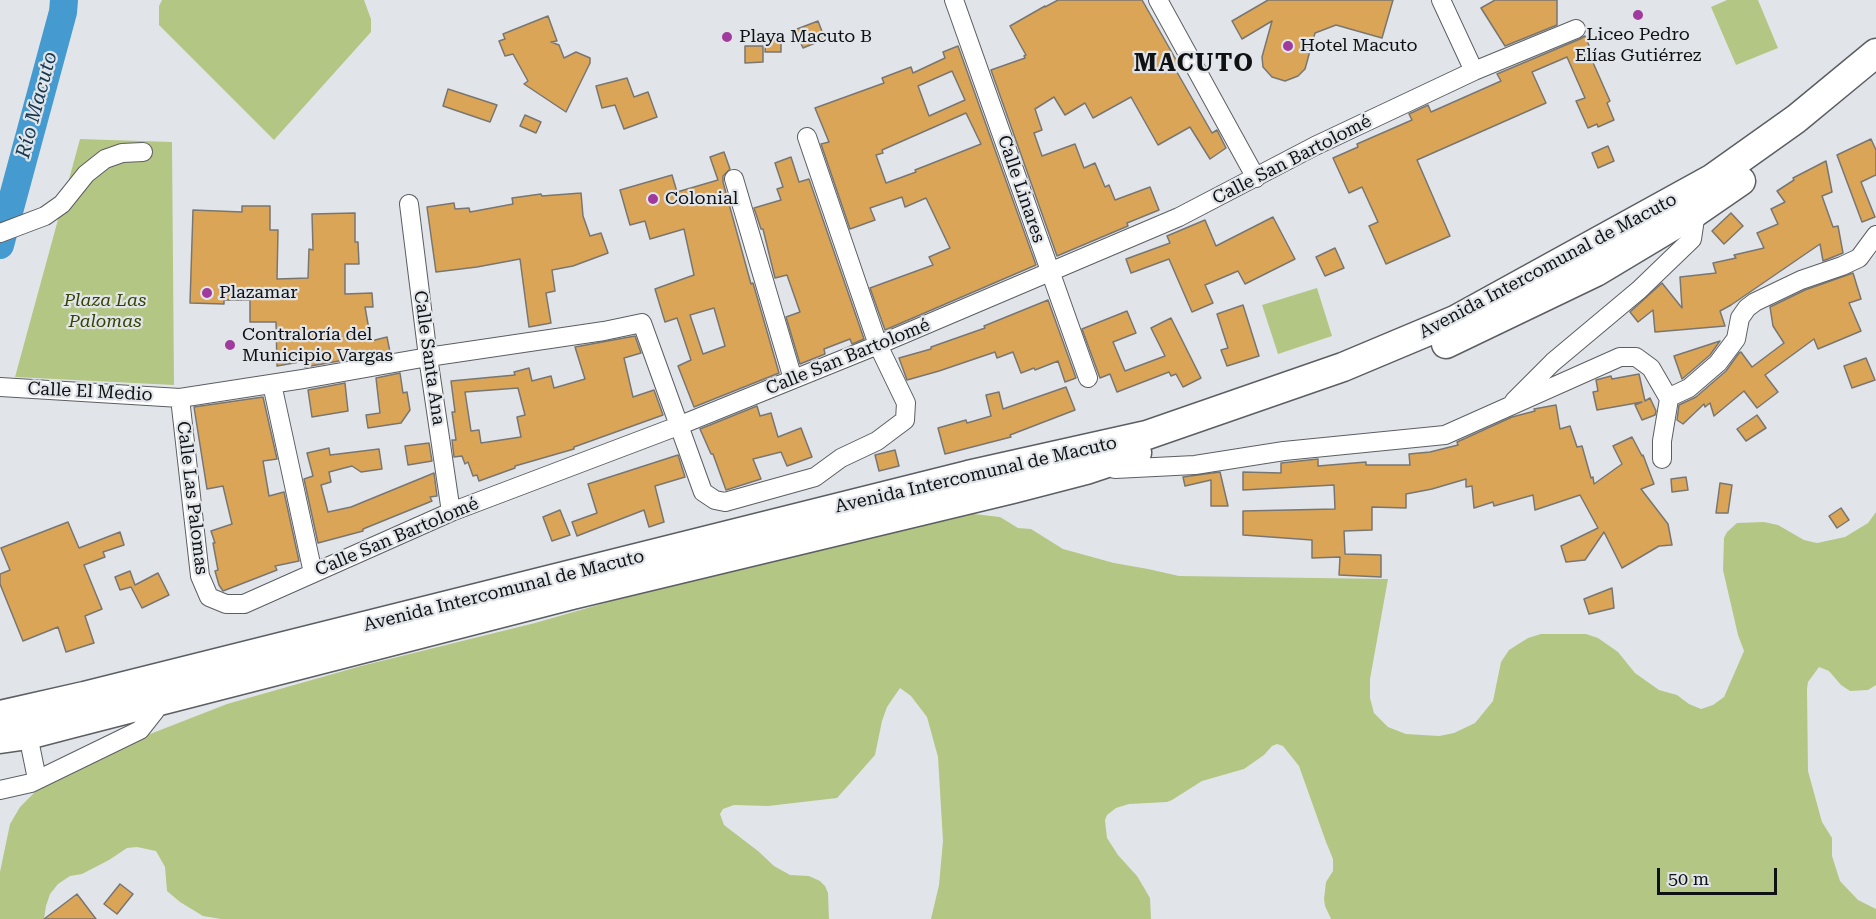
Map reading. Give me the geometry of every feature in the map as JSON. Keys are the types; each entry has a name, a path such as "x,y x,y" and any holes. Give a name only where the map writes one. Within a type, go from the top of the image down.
{"main road":[{"name":"Avenida Intercomunal de Macuto","path":"0,715 84,696 818,494 968,475 1147,435 1343,368 1455,320 1713,178 1796,119 1876,52"},
{"name":"Avenida Intercomunal de Macuto","path":"0,739 28,735 572,596 1086,470 1347,383 1465,336 1596,272 1696,212 1807,134 1876,77"}],"street":[{"name":"Calle Linares","path":"954,0 1088,378"},
{"path":"1158,0 1256,178"},
{"path":"1441,0 1474,71"},
{"name":"Calle San Bartolomé","path":"209,597 226,604 244,604 451,512 678,426 878,345 1179,217 1315,146 1474,71 1576,29"},
{"path":"678,426 703,492 715,500 725,502 818,494 841,458 877,441 905,420 906,403 878,345 807,137"},
{"path":"0,233 45,216 62,204 86,174 105,159 122,153 143,152"},
{"path":"734,180 793,379"},
{"name":"Calle Santa Ana","path":"409,204 428,357 451,512"},
{"path":"1507,408 1553,362 1639,290 1692,239 1696,212"},
{"path":"1669,399 1689,388 1718,363 1736,339 1740,318 1747,308 1801,280 1859,258 1876,235"},
{"name":"Calle El Medio","path":"0,387 180,398 604,331 642,323 678,426"},
{"path":"1086,470 1196,465 1284,451 1445,435 1620,357 1636,357 1651,368 1669,399 1662,441 1662,459"},
{"path":"272,384 313,573"},
{"name":"Calle Las Palomas","path":"180,398 200,576 209,597"},
{"path":"0,790 31,783 140,730 155,711 158,702"},
{"path":"28,735 37,779"}],"green space":[{"path":"162,0 364,0 371,19 371,32 274,140 159,25 159,6"},
{"path":"1727,0 1758,0 1778,48 1736,65 1711,7"},
{"name":"Plaza Las Palomas","path":"80,139 172,142 174,385 15,377"},
{"path":"1317,288 1332,336 1278,354 1262,305"},
{"path":"1876,512 1876,685 1868,690 1850,691 1841,685 1829,671 1819,667 1808,682 1807,689 1808,771 1822,822 1832,838 1832,856 1840,881 1858,900 1876,909 1876,919 1331,919 1324,899 1326,882 1333,871 1333,859 1299,766 1283,746 1277,744 1244,769 1202,781 1172,800 1129,804 1116,808 1107,815 1105,820 1107,838 1118,855 1137,876 1150,898 1151,919 931,919 939,885 943,841 938,757 927,717 911,696 900,688 887,707 875,755 837,798 768,806 734,805 723,809 720,814 724,825 774,866 790,875 809,876 820,881 828,893 829,919 221,919 203,916 167,891 165,867 156,851 137,847 127,848 109,860 82,874 70,876 58,884 50,894 44,919 0,919 0,872 10,824 20,807 42,785 104,752 227,704 361,666 535,623 867,528 941,514 974,514 1000,517 1018,528 1031,529 1063,549 1114,563 1179,576 1388,579 1370,679 1370,698 1374,713 1388,727 1406,734 1439,736 1454,733 1475,723 1493,701 1501,662 1509,650 1528,638 1541,634 1586,634 1598,638 1618,652 1635,673 1659,690 1677,695 1701,709 1713,705 1724,697 1744,651 1723,570 1724,538 1727,532 1737,523 1764,522 1778,525 1804,540 1817,543 1845,537 1868,523"}],"building":[{"path":"1058,0 1142,0 1179,65 1174,67 1212,133 1217,130 1226,148 1210,159 1190,127 1158,145 1131,97 1093,118 1085,103 1065,115 1054,97 1035,109 1042,130 1034,133 1042,156 1075,144 1084,168 1095,163 1105,187 1109,185 1115,200 1150,187 1159,210 1127,223 1128,226 1057,256 991,70 1025,58 1026,55 1010,26"},
{"name":"Hotel Macuto","path":"1268,0 1393,0 1382,38 1336,25 1315,33 1305,69 1298,76 1285,81 1272,77 1263,67 1262,57 1272,21 1242,39 1232,21"},
{"path":"1495,0 1557,0 1557,25 1505,46 1481,8"},
{"path":"548,16 557,41 551,42 559,45 564,58 576,52 590,58 590,63 566,112 524,84 528,81 513,54 505,56 499,41 505,39 503,34"},
{"path":"818,21 825,39 803,48 797,35 797,29"},
{"path":"1585,36 1590,48 1587,49 1610,101 1607,103 1614,120 1598,127 1597,124 1588,128 1576,101 1585,98 1567,57 1532,72 1546,103 1417,160 1450,236 1386,264 1369,226 1378,222 1362,187 1349,193 1333,158 1358,147 1357,144 1412,120 1409,114 1428,105 1431,112 1501,81 1497,74"},
{"path":"766,38 781,38 781,52 765,52"},
{"path":"745,46 763,46 763,62 745,63"},
{"path":"958,46 1036,265 885,330 870,288 933,265 929,257 950,248 926,198 905,207 902,197 870,208 875,220 850,229 821,144 829,142 815,108 884,83 882,78 911,67 913,73 945,58 943,52","holes":["952,71 965,100 929,116 918,86","966,113 981,144 886,183 876,155 883,153 882,150"]},
{"path":"627,78 634,97 648,92 657,117 624,129 615,105 602,108 596,86"},
{"path":"448,89 497,105 490,122 443,106"},
{"path":"525,115 541,122 536,133 520,126"},
{"path":"1871,139 1876,150 1876,175 1861,182 1875,217 1862,222 1837,155"},
{"path":"1608,146 1614,161 1598,168 1592,153"},
{"path":"724,152 730,169 723,176 723,182 751,284 753,283 779,373 694,407 678,366 691,360 677,318 665,322 655,289 694,275 684,229 650,239 645,221 630,225 620,190 672,175 677,192 718,180 710,157","holes":["714,308 725,346 703,354 690,315"]},
{"path":"791,157 799,182 809,179 864,339 852,344 850,339 824,349 825,354 800,364 786,317 800,312 787,275 775,278 763,229 761,229 754,208 781,200 777,189 783,187 775,163"},
{"path":"1826,161 1832,192 1822,196 1833,227 1838,226 1843,253 1823,261 1820,244 1720,311 1725,326 1655,332 1653,310 1638,322 1630,312 1662,283 1682,308 1680,277 1716,273 1713,263 1764,248 1757,233 1778,224 1771,209 1785,202 1777,191 1794,180 1793,178"},
{"path":"581,193 583,216 590,236 601,233 608,253 573,266 552,270 555,291 546,293 551,323 529,327 520,259 436,272 427,207 454,203 455,209 469,208 470,212 513,204 512,198 541,194 542,196"},
{"path":"242,206 270,206 270,230 278,230 277,279 308,278 309,249 313,250 312,214 355,213 355,242 358,242 359,264 345,264 345,294 372,293 373,307 365,307 371,341 387,337 390,352 305,367 305,361 277,366 276,322 250,322 250,300 224,300 224,304 190,303 193,210 242,212"},
{"path":"1731,213 1743,226 1724,244 1712,231"},
{"path":"1273,217 1295,259 1245,284 1238,271 1205,285 1213,303 1192,312 1169,259 1131,273 1126,259 1170,243 1167,236 1205,220 1216,246"},
{"path":"1335,248 1344,268 1325,276 1316,257"},
{"path":"1853,273 1861,299 1849,303 1861,331 1818,349 1814,339 1765,375 1778,392 1757,408 1744,391 1714,416 1710,403 1705,407 1704,404 1683,424 1677,420 1679,405 1696,397 1726,371 1739,353 1741,352 1752,367 1784,343 1773,326 1770,307 1805,290"},
{"path":"1048,300 1076,378 1065,382 1058,361 1021,373 1013,352 997,358 995,352 907,380 899,358 931,349 931,347 985,328 984,326"},
{"path":"1243,305 1259,356 1227,366 1221,350 1228,348 1217,314"},
{"path":"1127,311 1136,333 1113,342 1125,371 1165,356 1151,328 1171,318 1201,378 1183,387 1176,374 1171,376 1169,372 1117,392 1110,374 1100,378 1082,329"},
{"path":"635,336 641,353 624,358 633,397 654,390 663,415 574,447 574,449 515,466 515,468 479,481 477,475 473,476 468,462 465,464 462,456 454,457 452,440 456,440 452,412 455,412 451,381 515,375 514,372 529,368 532,381 551,376 554,388 585,379 575,347","holes":["518,388 525,415 517,417 521,437 481,443 479,430 471,431 465,392"]},
{"path":"1720,341 1710,355 1682,379 1674,356"},
{"path":"1866,358 1875,380 1852,388 1844,366"},
{"path":"400,373 403,393 407,392 410,410 401,423 368,428 366,415 380,413 376,378"},
{"path":"1639,374 1645,401 1650,398 1656,411 1655,415 1642,420 1635,405 1642,402 1597,410 1593,392 1598,391 1596,380 1611,376 1612,379"},
{"path":"345,383 348,411 312,417 308,390"},
{"path":"1066,387 1075,410 1010,435 1011,437 945,454 938,428 991,416 986,395 999,392 1003,409"},
{"path":"263,397 277,459 263,461 269,496 284,492 299,561 275,566 277,570 223,591 215,571 218,570 213,543 215,543 211,531 232,524 223,486 207,489 194,407"},
{"path":"1556,405 1560,429 1570,426 1577,447 1582,446 1594,484 1622,464 1613,446 1632,437 1643,455 1654,484 1641,489 1668,524 1672,545 1659,546 1622,568 1604,532 1585,560 1566,562 1561,546 1598,528 1580,495 1535,510 1533,495 1494,506 1493,502 1474,508 1472,486 1466,487 1466,479 1406,494 1406,508 1372,507 1372,530 1344,531 1345,554 1381,555 1381,577 1339,575 1340,557 1312,558 1312,540 1243,535 1243,511 1335,509 1334,485 1243,490 1243,472 1281,473 1281,463 1318,459 1318,466 1366,462 1366,465 1410,465 1409,454 1430,452 1458,445 1457,442 1512,417 1535,411 1534,409"},
{"path":"757,406 760,416 771,413 778,437 801,428 812,457 787,466 781,452 753,459 761,479 726,490 713,454 700,429"},
{"path":"1757,415 1766,428 1746,441 1737,429"},
{"path":"429,443 432,461 408,465 405,446"},
{"path":"329,448 330,455 379,449 382,469 361,472 352,466 329,472 331,482 321,485 328,512 351,507 434,473 437,496 430,497 432,501 363,529 363,531 318,543 304,479 313,476 307,453"},
{"path":"895,450 899,466 879,471 875,455"},
{"path":"678,455 685,477 655,486 664,522 649,527 644,510 577,536 572,522 597,513 588,484"},
{"path":"1220,472 1228,506 1211,506 1211,480 1185,486 1183,477"},
{"path":"1686,477 1688,490 1672,492 1671,479"},
{"path":"1720,483 1732,485 1728,513 1716,513"},
{"path":"1841,508 1849,520 1837,528 1829,516"},
{"path":"560,510 570,535 552,541 543,517"},
{"path":"68,522 79,548 120,532 124,545 103,552 105,557 84,565 102,609 85,616 94,643 66,652 58,627 23,641 0,584 0,574 10,570 1,548"},
{"path":"130,571 135,585 158,573 169,595 142,608 131,587 120,590 115,577"},
{"path":"1612,588 1614,608 1589,614 1584,599"},
{"path":"120,884 133,894 117,914 104,904"},
{"path":"77,894 96,919 44,919"}],"waterway":[{"name":"Río Macuto","path":"0,245 63,12 64,0"}],"place":[{"name":"Liceo Pedro Elías Gutiérrez","path":"1638,15"},
{"name":"Playa Macuto B","path":"727,37"},
{"name":"Hotel Macuto","path":"1288,46"},
{"name":"Colonial","path":"653,199"},
{"name":"Plazamar","path":"207,293"},
{"name":"Contraloría del Municipio Vargas","path":"230,345"}],"district":[{"name":"MACUTO","path":"1194,64"}]}
